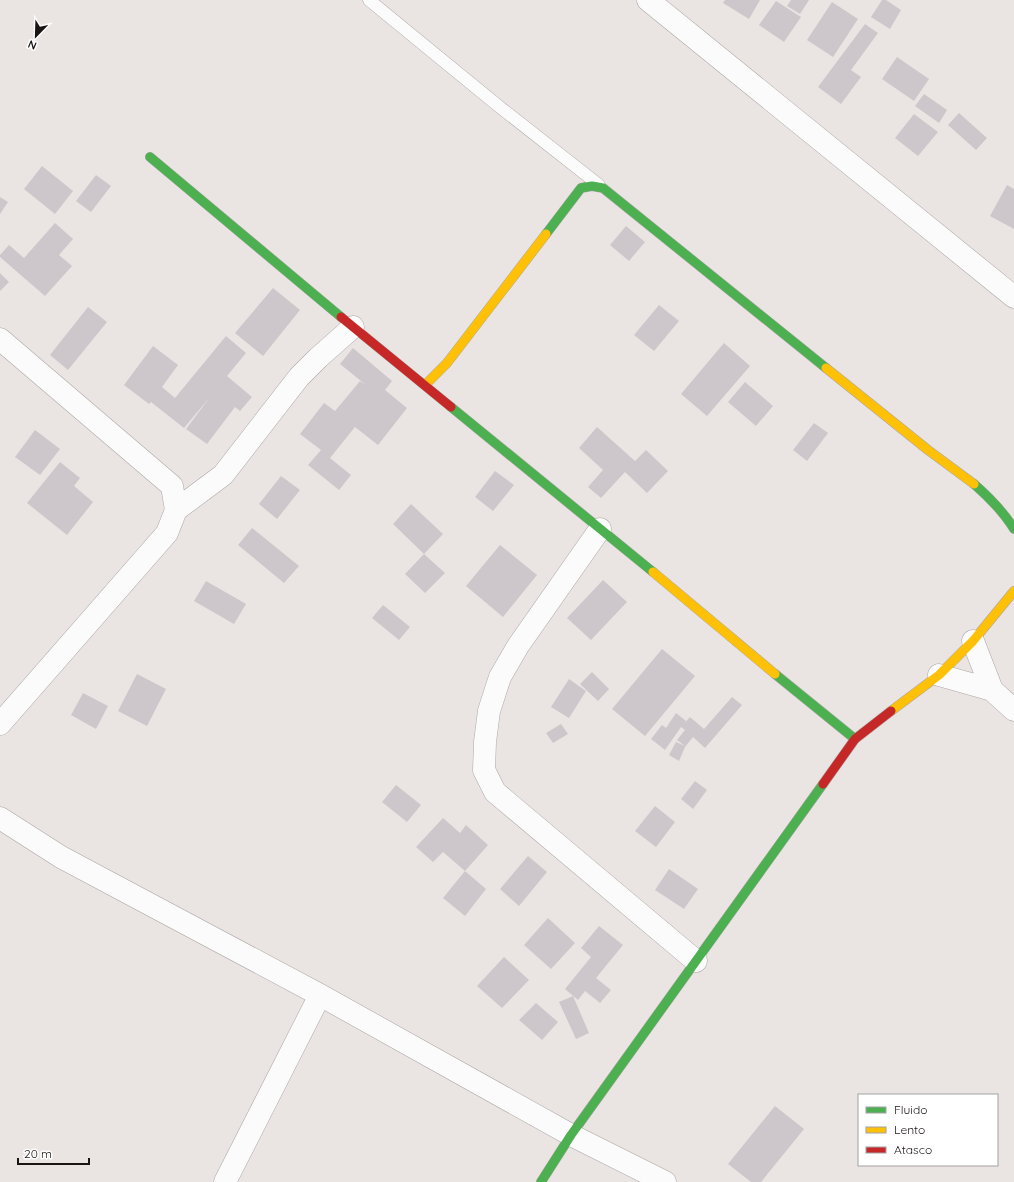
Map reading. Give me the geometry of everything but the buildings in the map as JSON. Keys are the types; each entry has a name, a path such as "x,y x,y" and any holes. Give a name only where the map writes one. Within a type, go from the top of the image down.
{"street":[{"path":"648,0 1014,297"},
{"path":"150,157 353,327 855,738"},
{"path":"425,385 447,363 582,188 592,186 603,188 929,451 987,495 1014,528"},
{"path":"176,510 223,475 299,377 353,327"},
{"path":"0,339 172,486 176,510 167,533 0,724"},
{"path":"600,529 518,646 500,677 489,711 485,742 484,770 495,792 696,961"},
{"path":"541,1182 571,1135 855,738 938,675 973,641 1014,591"},
{"path":"973,641 992,690 1014,710"},
{"path":"938,675 992,690"},
{"path":"0,818 61,857 320,995 571,1135 665,1182"},
{"path":"225,1182 320,995"}],"lane":[{"path":"369,0 490,99 603,188"}],"traffic: fast":[{"path":"150,157 341,317"},
{"path":"546,234 581,188 592,186 603,188 826,368"},
{"path":"451,407 653,572"},
{"path":"974,484 996,505 1014,529"},
{"path":"775,674 855,739"},
{"path":"541,1182 571,1135 823,784"}],"traffic: slow":[{"path":"425,385 447,363 546,234"},
{"path":"826,368 928,450 974,484"},
{"path":"653,572 775,674"},
{"path":"891,711 939,675 973,641 1014,591"}],"traffic: jam":[{"path":"341,317 451,407"},
{"path":"823,784 855,739 891,711"}]}
